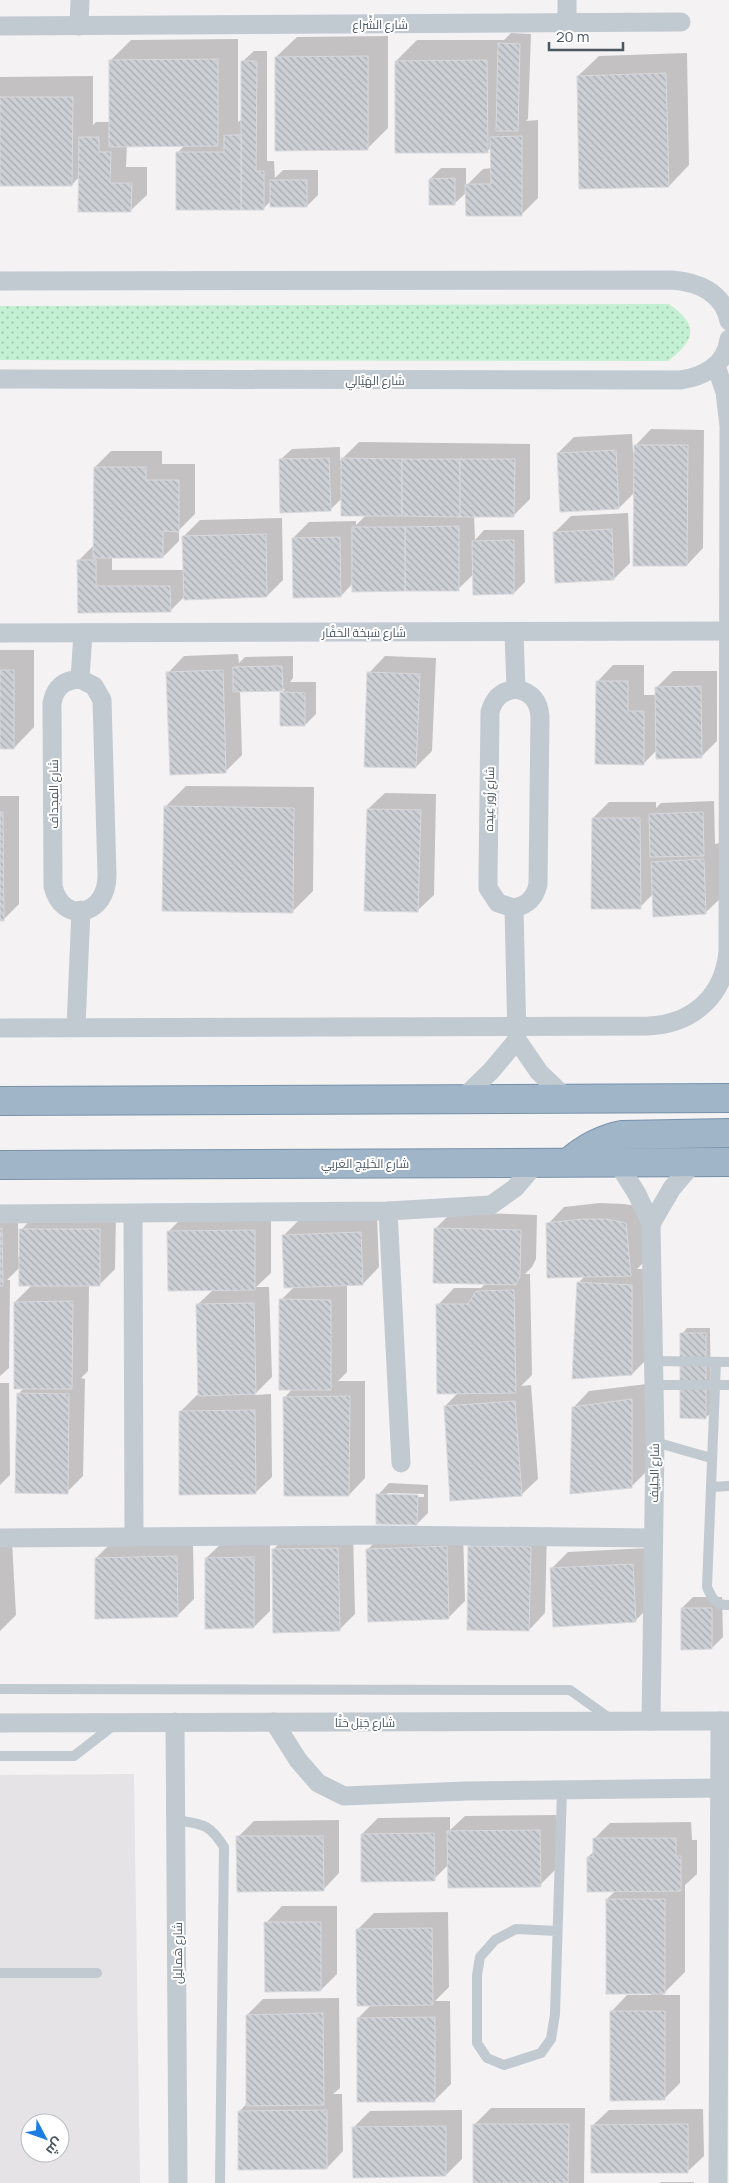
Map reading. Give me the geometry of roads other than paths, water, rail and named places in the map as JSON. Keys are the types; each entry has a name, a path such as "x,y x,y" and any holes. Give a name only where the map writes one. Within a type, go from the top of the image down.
{"highway":[{"path":"0,1100 729,1098"},
{"path":"569,1162 587,1147 608,1138 622,1135 729,1133"},
{"name":"شارع الخَلِيج العَربِي","path":"0,1165 729,1162"}],"street":[{"path":"79,26 80,0"},
{"path":"567,0 567,23"},
{"name":"شارع الشِّراع","path":"0,26 681,22"},
{"path":"0,281 672,280 696,284 707,289 724,306 729,321"},
{"path":"0,1028 76,1027 516,1033 663,1025 678,1021 704,1005 722,980 728,951 728,409 716,366 724,355 729,339"},
{"name":"شارع الهَيَّالي","path":"0,379 680,380 705,374 716,366"},
{"name":"شارع سَبخة الحَفَّار","path":"0,633 729,631"},
{"path":"514,632 516,689 531,695 540,708 538,884 536,893 530,901 514,908 516,1033 539,1072 567,1099"},
{"path":"76,1027 81,910 89,909 102,899 106,891 107,875 102,700 94,686 80,679 83,633"},
{"name":"شارع المِجداف","path":"80,679 64,683 58,688 52,703 52,722 53,886 55,894 65,906 81,910"},
{"name":"شارع زُور عِيده","path":"514,908 498,903 492,896 488,888 488,860 490,712 492,703 498,696 506,690 516,689"},
{"path":"462,1099 491,1071 516,1033"},
{"path":"651,1224 672,1188 695,1161"},
{"path":"0,1214 388,1211 491,1204 514,1188 537,1162"},
{"name":"شارع الحِلِيف","path":"617,1162 638,1194 651,1224 655,1442 651,1721"},
{"path":"388,1211 401,1463"},
{"path":"133,1214 134,1537"},
{"path":"0,1538 396,1535 653,1538"},
{"path":"718,2183 720,1788 725,1721"},
{"name":"شارع جَبَل حَتَّا","path":"0,1723 725,1721"},
{"name":"شارع هَمالِيل","path":"175,1722 178,2183"},
{"path":"274,1722 298,1760 318,1784 344,1796 466,1790 720,1788"}],"lane":[{"path":"653,1361 729,1362"},
{"path":"716,1362 707,1587 714,1601 721,1606 729,1605"},
{"path":"654,1385 729,1385"},
{"path":"655,1442 711,1458"},
{"path":"711,1487 729,1486"},
{"path":"0,1689 570,1690 615,1722"},
{"path":"0,1756 74,1756 116,1723"},
{"path":"557,1931 516,1928 495,1940 480,1957 477,1975 477,2044 487,2058 504,2065 521,2061 541,2054 551,2039 555,2014 562,1790"},
{"path":"176,1820 204,1824 214,1831 224,1847 220,2183"},
{"path":"0,1973 97,1973"}]}
